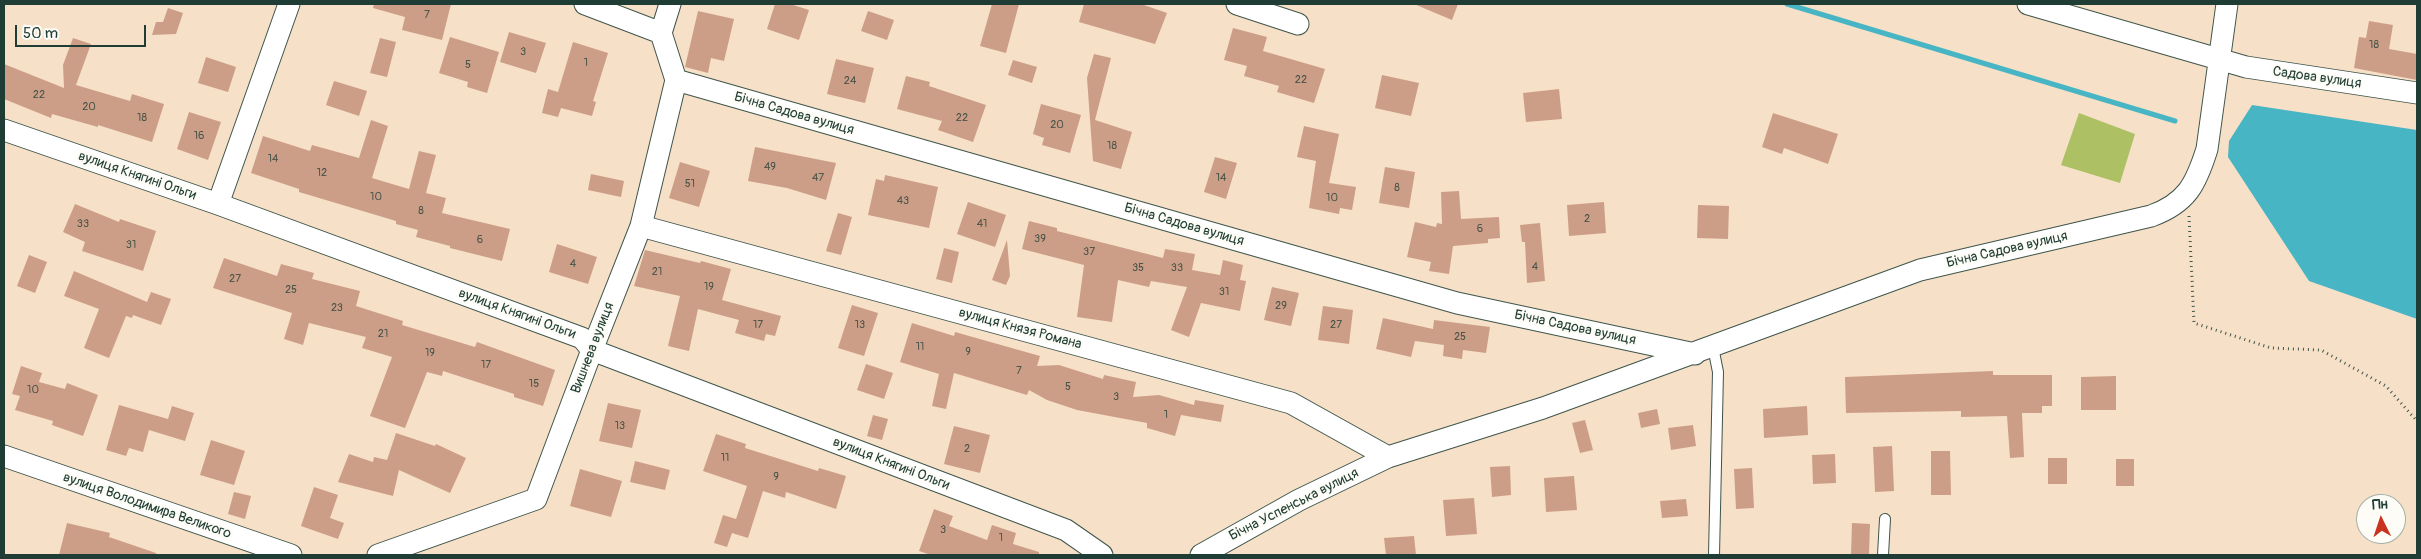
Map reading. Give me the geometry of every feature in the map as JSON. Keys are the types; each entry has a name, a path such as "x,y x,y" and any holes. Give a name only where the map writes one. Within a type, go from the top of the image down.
{"street":[{"path":"218,204 289,4"},
{"path":"585,4 661,34"},
{"path":"670,4 661,34 676,80"},
{"path":"1237,4 1298,24"},
{"name":"Садова вулиця","path":"2028,4 2246,67 2417,93"},
{"path":"2218,60 2227,4"},
{"name":"Бічна Садова вулиця","path":"1388,457 1543,408 1920,270 2150,216 2170,209 2188,192 2200,169 2207,149 2218,60"},
{"name":"Бічна Садова вулиця","path":"676,80 1457,303 1704,350"},
{"name":"Вишнева вулиця","path":"378,555 536,500 641,226 676,80"},
{"name":"вулиця Княгині Ольги","path":"4,130 218,204 582,338 592,350 1066,530 1102,555"},
{"name":"вулиця Князя Романа","path":"641,226 1291,404 1388,457"},
{"name":"вулиця Володимира Великого","path":"4,456 291,555"},
{"name":"Бічна Успенська вулиця","path":"1201,555 1299,500 1388,457"}],"lane":[{"path":"1704,350 1718,372 1714,555"},
{"path":"1884,555 1885,519"}],"path":[{"path":"2188,192 2194,322 2270,348 2321,350 2386,386 2417,421"}],"green space":[{"path":"2079,113 2135,134 2120,183 2061,165"}],"water":[{"path":"2252,105 2417,130 2417,319 2309,281 2228,157 2229,141"}],"building":[{"path":"374,4 451,4 442,40 402,30 405,17 373,8"},
{"path":"775,4 790,4 809,10 799,40 767,29"},
{"path":"992,4 1019,4 1006,53 980,46"},
{"path":"1084,4 1141,4 1167,13 1155,44 1079,22"},
{"path":"1414,4 1458,4 1452,20"},
{"path":"168,8 183,13 176,34 152,35 156,22 163,22"},
{"path":"698,11 734,19 724,61 711,58 708,73 685,67"},
{"path":"868,11 894,20 887,40 861,31"},
{"path":"2369,21 2393,25 2389,49 2417,54 2417,80 2354,68 2359,37 2366,38"},
{"path":"1233,28 1267,37 1263,51 1325,69 1314,103 1277,92 1279,86 1244,76 1247,66 1224,60"},
{"path":"509,32 546,43 536,73 500,62"},
{"path":"450,37 499,52 487,93 467,87 468,82 439,73"},
{"path":"73,38 91,44 76,85 130,101 132,94 164,104 152,142 98,125 98,127 52,114 51,118 4,99 4,64 64,88 63,65"},
{"path":"380,38 396,42 387,77 370,73"},
{"path":"573,42 608,53 593,101 596,102 592,116 561,108 558,117 542,113 548,89 558,92"},
{"path":"1094,54 1111,58 1095,120 1132,132 1121,169 1093,161 1087,78"},
{"path":"206,57 236,67 228,92 198,83"},
{"path":"836,59 874,68 865,103 827,94"},
{"path":"1013,60 1037,67 1032,83 1008,75"},
{"path":"1382,75 1419,83 1411,116 1375,108"},
{"path":"906,76 930,82 929,86 986,105 973,142 938,130 942,121 897,109"},
{"path":"334,81 367,91 359,116 326,105"},
{"path":"1559,89 1562,119 1526,122 1523,93"},
{"path":"1041,104 1081,115 1070,153 1042,145 1044,138 1033,134"},
{"path":"189,112 221,122 208,160 177,149"},
{"path":"1773,113 1838,134 1828,164 1784,148 1782,154 1762,147"},
{"path":"371,120 388,126 372,178 409,189 419,151 436,155 426,193 446,198 442,213 510,229 502,261 416,237 418,230 396,224 396,221 299,192 299,189 251,173 263,136 310,151 312,145 359,158"},
{"path":"1304,126 1339,134 1329,183 1356,187 1352,210 1340,208 1339,214 1309,208 1316,161 1297,157"},
{"path":"755,147 836,163 826,200 787,188 748,181"},
{"path":"1215,157 1237,163 1226,199 1204,192"},
{"path":"680,162 710,171 699,207 669,198"},
{"path":"1385,167 1415,172 1409,208 1379,203"},
{"path":"591,174 624,181 621,197 588,190"},
{"path":"885,175 938,187 929,228 868,215 876,179 884,181"},
{"path":"1459,191 1461,219 1499,217 1500,238 1488,239 1488,243 1453,246 1449,274 1429,271 1431,262 1407,257 1415,222 1436,227 1437,223 1442,224 1441,192"},
{"path":"968,202 1006,215 995,247 957,234"},
{"path":"1604,202 1606,233 1569,236 1567,205"},
{"path":"75,204 119,222 120,219 156,231 143,271 82,251 85,242 63,232"},
{"path":"1698,205 1729,206 1728,239 1697,238"},
{"path":"838,213 852,217 841,255 826,251"},
{"path":"1029,221 1057,228 1057,231 1163,258 1165,249 1195,254 1192,270 1220,275 1223,260 1243,265 1240,280 1246,281 1240,311 1201,303 1189,337 1171,330 1187,287 1151,281 1149,287 1118,280 1112,322 1077,317 1084,265 1022,249"},
{"path":"1540,223 1545,281 1527,283 1525,242 1522,242 1520,225"},
{"path":"1007,240 1010,276 1006,285 992,280"},
{"path":"557,244 597,257 588,284 549,272"},
{"path":"944,248 959,252 952,283 936,279"},
{"path":"645,250 731,269 722,300 781,316 775,336 766,334 764,341 735,333 739,320 698,309 689,351 668,346 680,296 634,286"},
{"path":"29,255 47,262 35,293 17,286"},
{"path":"224,258 277,276 281,264 314,273 312,279 360,291 356,306 403,321 402,325 475,347 477,342 555,370 543,406 514,397 514,394 443,371 442,376 427,372 405,428 370,416 392,357 362,348 366,337 309,323 303,345 284,339 292,313 213,288"},
{"path":"74,271 147,302 151,292 171,299 161,325 133,315 132,318 126,316 109,358 84,348 99,309 64,296"},
{"path":"1272,287 1299,293 1291,326 1264,320"},
{"path":"852,305 878,313 864,356 838,348"},
{"path":"1323,306 1353,310 1349,344 1318,340"},
{"path":"1383,318 1433,329 1434,320 1490,327 1486,353 1463,350 1462,359 1443,356 1444,345 1415,341 1411,357 1376,349"},
{"path":"912,323 954,336 955,332 1040,356 1037,366 1059,365 1103,379 1104,375 1136,382 1133,397 1159,395 1194,405 1195,400 1224,405 1221,422 1181,415 1175,436 1147,428 1147,423 1077,410 1047,400 1029,390 1027,395 954,373 946,409 932,406 939,374 900,362"},
{"path":"866,364 893,373 884,399 857,390"},
{"path":"21,366 42,373 39,382 65,389 67,383 98,395 83,436 52,425 53,421 15,410 20,396 12,394"},
{"path":"1993,371 1993,375 2052,375 2052,406 2042,406 2042,413 2022,413 2024,457 2010,458 2007,416 1961,417 1961,411 1846,413 1845,377"},
{"path":"2116,376 2116,410 2081,410 2081,377"},
{"path":"608,403 641,410 632,448 599,441"},
{"path":"119,405 168,419 172,406 194,413 185,441 149,430 143,452 129,448 126,456 106,450"},
{"path":"1807,406 1808,435 1764,438 1763,409"},
{"path":"1657,409 1660,424 1641,428 1638,413"},
{"path":"873,415 888,419 882,440 867,436"},
{"path":"1585,420 1593,450 1580,453 1572,423"},
{"path":"1693,425 1696,446 1671,450 1668,428"},
{"path":"954,426 990,435 980,473 944,464"},
{"path":"396,433 435,446 436,444 466,458 450,493 399,470 393,496 338,482 349,454 373,462 374,457 387,460"},
{"path":"716,434 746,444 745,448 818,471 819,468 846,476 836,509 786,492 785,498 763,491 748,538 732,533 727,547 714,543 723,515 736,519 747,486 703,471"},
{"path":"211,440 245,451 234,485 200,475"},
{"path":"1892,446 1894,491 1875,492 1873,447"},
{"path":"1931,451 1950,451 1951,495 1931,495"},
{"path":"1835,454 1836,483 1813,484 1812,455"},
{"path":"2048,458 2067,458 2067,484 2048,484"},
{"path":"2116,459 2134,459 2134,486 2116,486"},
{"path":"635,461 670,470 665,490 630,482"},
{"path":"1510,466 1511,495 1492,497 1490,467"},
{"path":"1752,468 1754,508 1736,509 1734,469"},
{"path":"580,469 622,481 611,517 570,506"},
{"path":"1574,476 1577,510 1546,512 1544,478"},
{"path":"314,487 338,495 330,518 344,523 338,539 301,526"},
{"path":"234,492 251,496 245,519 228,514"},
{"path":"1474,498 1477,534 1446,536 1443,500"},
{"path":"1686,499 1688,516 1662,518 1660,501"},
{"path":"934,509 953,516 949,526 987,540 992,525 1016,533 1013,544 1039,552 1039,555 931,555 919,551"},
{"path":"67,523 110,533 109,537 156,553 156,555 59,555"},
{"path":"1852,523 1870,524 1869,555 1851,555"},
{"path":"1414,536 1416,555 1386,555 1384,538"}],"waterway":[{"path":"1787,4 2175,121"}]}
